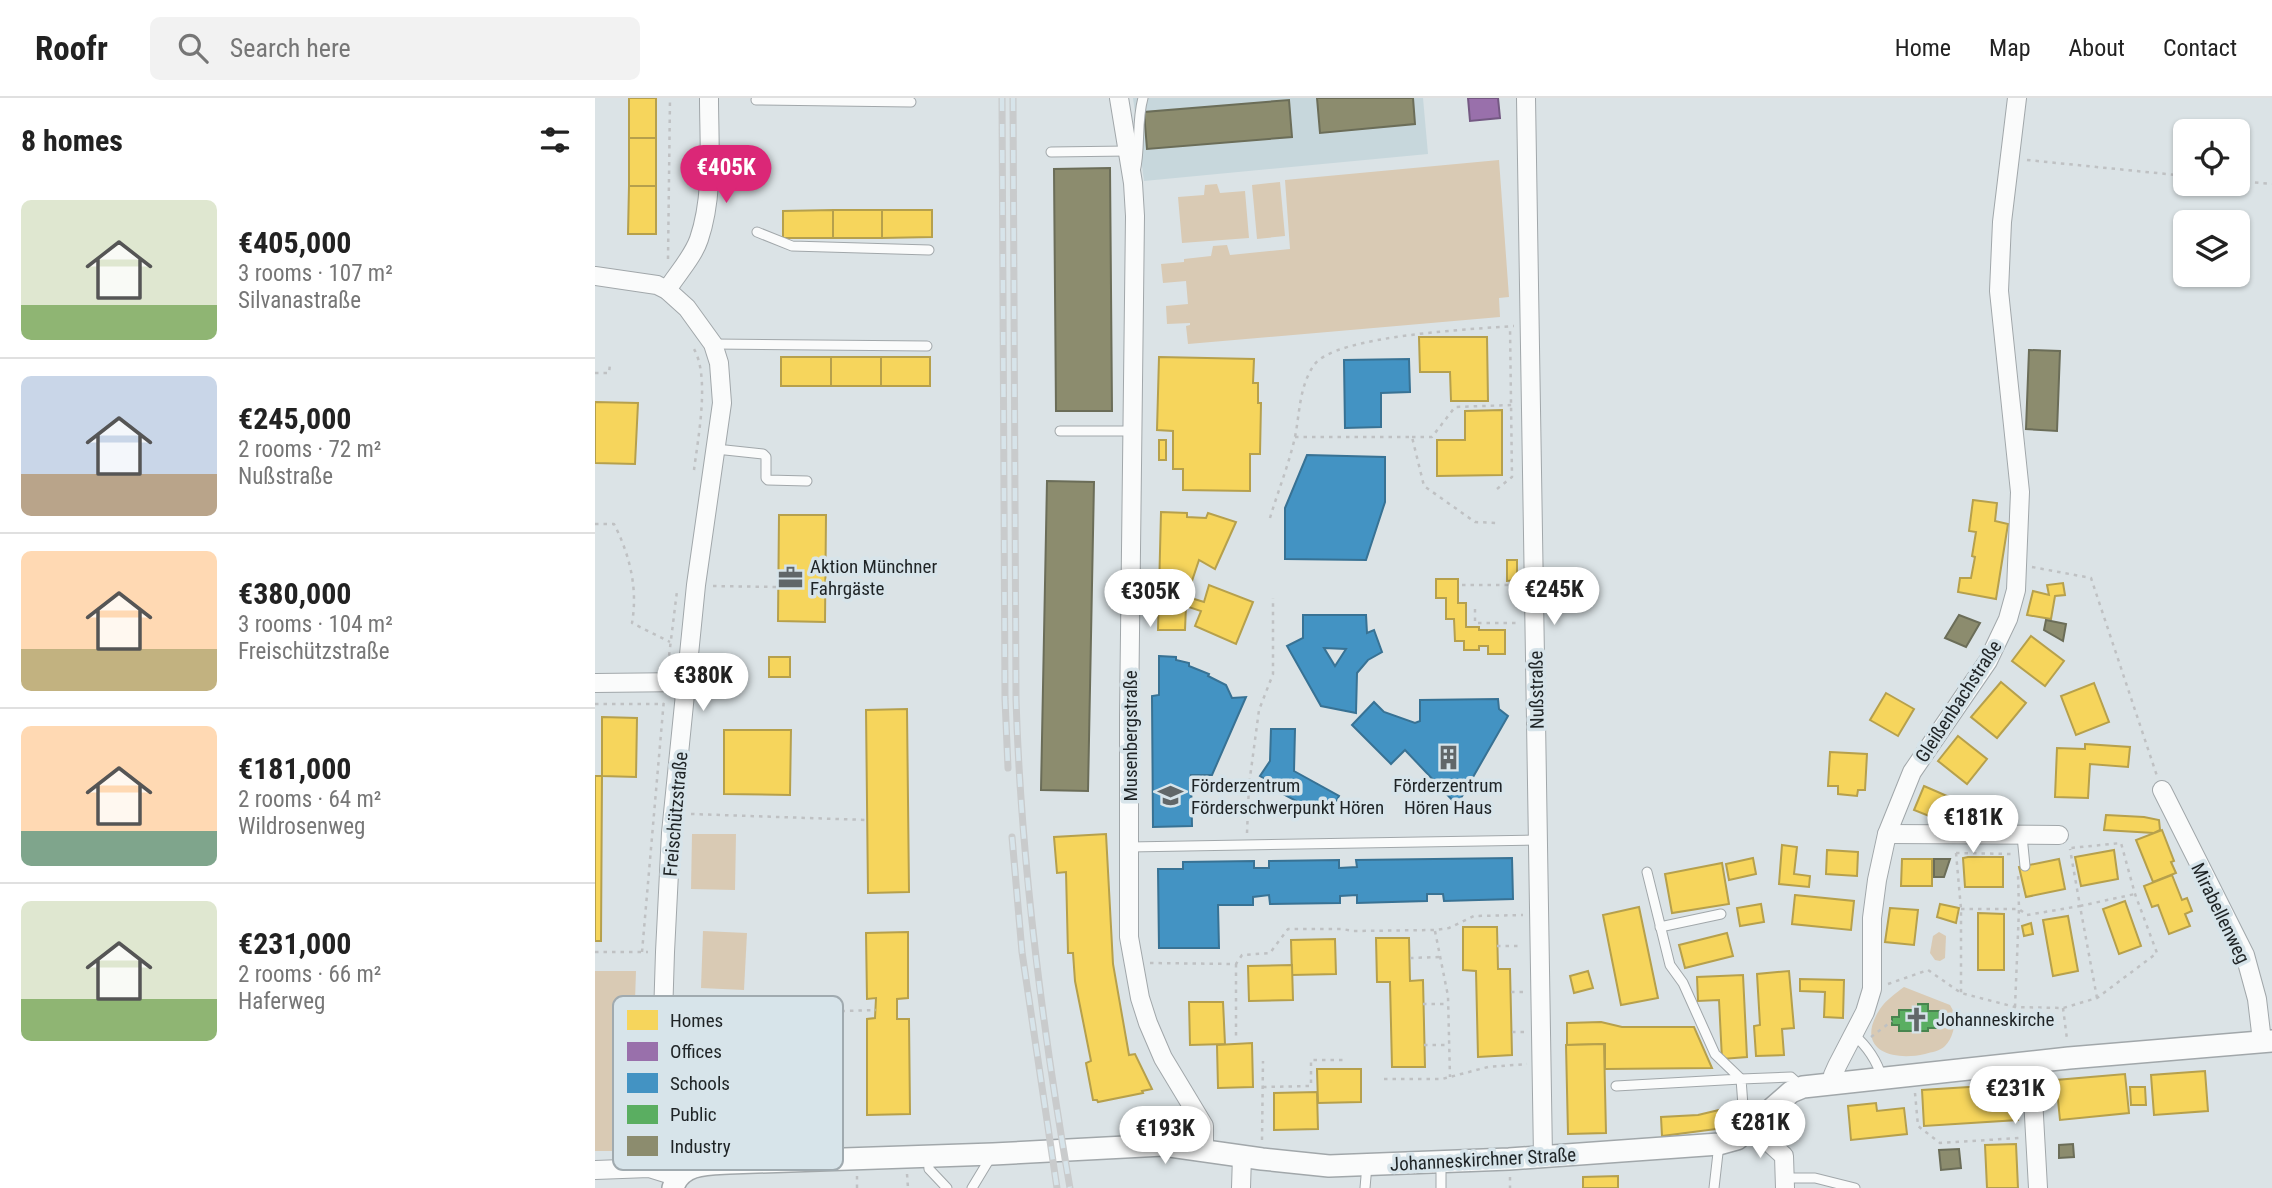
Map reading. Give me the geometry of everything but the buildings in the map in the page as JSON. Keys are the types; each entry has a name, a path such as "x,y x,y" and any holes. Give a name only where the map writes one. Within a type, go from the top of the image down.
{"street":[{"path":"595,276 657,285 671,283 698,242 705,215 709,98"},
{"name":"Musenbergstraße","path":"1119,98 1133,183 1136,278 1129,937 1140,998 1163,1058 1204,1126 1204,1149"},
{"name":"Nußstraße","path":"1525,98 1543,1157"},
{"name":"Gleißenbachstraße","path":"1833,1083 1833,1075 1858,1038 1872,989 1872,918 1887,834 1912,772 1988,662 2008,619 2016,590 2020,492 1999,291 2000,246 2017,98"},
{"name":"Freischützstraße","path":"664,996 674,814 690,644 687,586 716,449 722,403 719,363 713,344 671,283"},
{"path":"595,683 687,682"},
{"name":"Mirabellenweg","path":"2161,790 2245,955 2267,1041"},
{"path":"1887,834 1955,844 2021,848 2065,842"},
{"name":"Johanneskirchner Straße","path":"843,1159 1163,1145 1309,1165 1367,1165 1543,1157 1719,1144 1737,1139 1791,1092 1803,1087 2069,1058 2267,1041"},
{"path":"2031,1062 2038,1188"},
{"path":"1752,1127 1784,1156 1785,1180"},
{"path":"1241,1188 1252,1157"},
{"path":"595,1170 613,1169"},
{"path":"653,1170 676,1183"}],"lane":[{"path":"1133,183 1140,154 1139,110 1143,98"},
{"path":"756,100 911,102"},
{"path":"1051,152 1128,151"},
{"path":"757,232 792,246 929,250"},
{"path":"713,344 926,346"},
{"path":"1059,431 1133,431"},
{"path":"716,449 763,454 766,457 768,480 807,481"},
{"path":"1129,847 1539,840"},
{"path":"2021,848 2025,866"},
{"path":"1647,872 1670,965 1683,983 1715,1054 1741,1079 1744,1119 1752,1127"},
{"path":"1660,927 1721,914"},
{"path":"1858,1038 1878,1065 1883,1079"},
{"path":"1616,1086 1791,1077 1803,1087"},
{"path":"1714,1188 1719,1144"},
{"path":"972,1188 993,1154"},
{"path":"928,1156 929,1169 947,1188"},
{"path":"1441,1163 1441,1188"},
{"path":"1365,1188 1367,1165"},
{"path":"1785,1180 1815,1178 1855,1188"}],"path":[{"path":"670,98 668,259 671,283"},
{"path":"2010,159 2173,175"},
{"path":"2250,182 2272,184"},
{"path":"1270,518 1295,437 1302,389 1315,363 1336,350 1419,333 1530,326"},
{"path":"1497,489 1512,477 1510,327"},
{"path":"692,344 699,356 702,388 701,421 693,477"},
{"path":"595,373 609,373 610,364"},
{"path":"1295,437 1432,437 1455,407 1512,405"},
{"path":"1412,437 1424,486 1475,522 1497,523"},
{"path":"595,524 614,524 622,539 633,581 635,602 632,623 670,642 690,644"},
{"path":"2018,564 2091,578 2161,790"},
{"path":"1462,585 1534,585"},
{"path":"642,952 670,642 687,586 778,587"},
{"path":"1247,845 1249,785 1259,710 1273,674 1273,598"},
{"path":"1475,608 1475,622 1535,622"},
{"path":"595,704 685,704"},
{"path":"674,814 867,820"},
{"path":"1872,989 1928,970 1961,993 2015,1007 2063,1008 2097,998 2157,953 2135,894 2121,843 2065,842 2097,998"},
{"path":"1961,993 1961,909 1955,844 2021,848 2015,1007"},
{"path":"1961,909 2019,909 2027,915 2135,894"},
{"path":"1236,1040 1236,964 1242,954 1271,953 1289,929 1435,930 1449,928 1474,916 1540,915"},
{"path":"1435,930 1448,1004 1450,1077"},
{"path":"1497,946 1540,946"},
{"path":"595,952 665,952"},
{"path":"1410,958 1440,957"},
{"path":"1133,963 1236,964"},
{"path":"1423,1004 1448,1004"},
{"path":"2063,1008 2069,1058"},
{"path":"843,1011 876,1010"},
{"path":"1858,1038 1892,1021"},
{"path":"1424,1045 1449,1045"},
{"path":"1263,1087 1311,1086 1311,1060 1344,1060"},
{"path":"1252,1157 1263,1087 1263,1061"},
{"path":"1384,1079 1450,1077 1488,1067 1542,1064"},
{"path":"1913,1076 1918,1126 1940,1143 2035,1137"},
{"path":"1780,1101 1794,1112 1794,1148 1785,1180"}],"shaded area":[{"path":"1133,98 1423,98 1428,154 1144,181"},
{"path":"1499,160 1509,297 1499,298 1500,317 1188,344 1186,326 1190,323 1167,324 1166,306 1188,304 1186,281 1163,283 1161,264 1211,256 1213,246 1227,245 1230,255 1290,249 1285,180"},
{"path":"1280,182 1285,236 1257,239 1252,185"},
{"path":"1217,184 1220,193 1245,191 1249,238 1182,243 1178,197 1204,195 1205,185"},
{"path":"692,834 736,834 735,890 691,889"},
{"path":"703,931 747,933 744,990 701,988"},
{"path":"1939,932 1946,936 1945,958 1940,961 1935,960 1930,953 1933,936"},
{"path":"595,971 636,971 635,996 613,996 613,1151 595,1151"},
{"path":"1904,987 1950,1005 1956,1016 1951,1036 1943,1048 1925,1054 1900,1056 1880,1050 1874,1043 1871,1034 1880,1009"}],"railway":[{"path":"1002,98 1005,699 1008,768"},
{"path":"1013,98 1016,699 1019,760 1034,944 1070,1188"},
{"path":"1012,837 1022,952 1057,1188"}],"place":[{"name":"Aktion Münchner Fahrgäste","path":"790,577"},
{"name":"Förderzentrum Hören Haus","path":"1448,757"},
{"name":"Förderzentrum Förderschwerpunkt Hören","path":"1171,796"},
{"name":"Johanneskirche","path":"1916,1019"}]}
